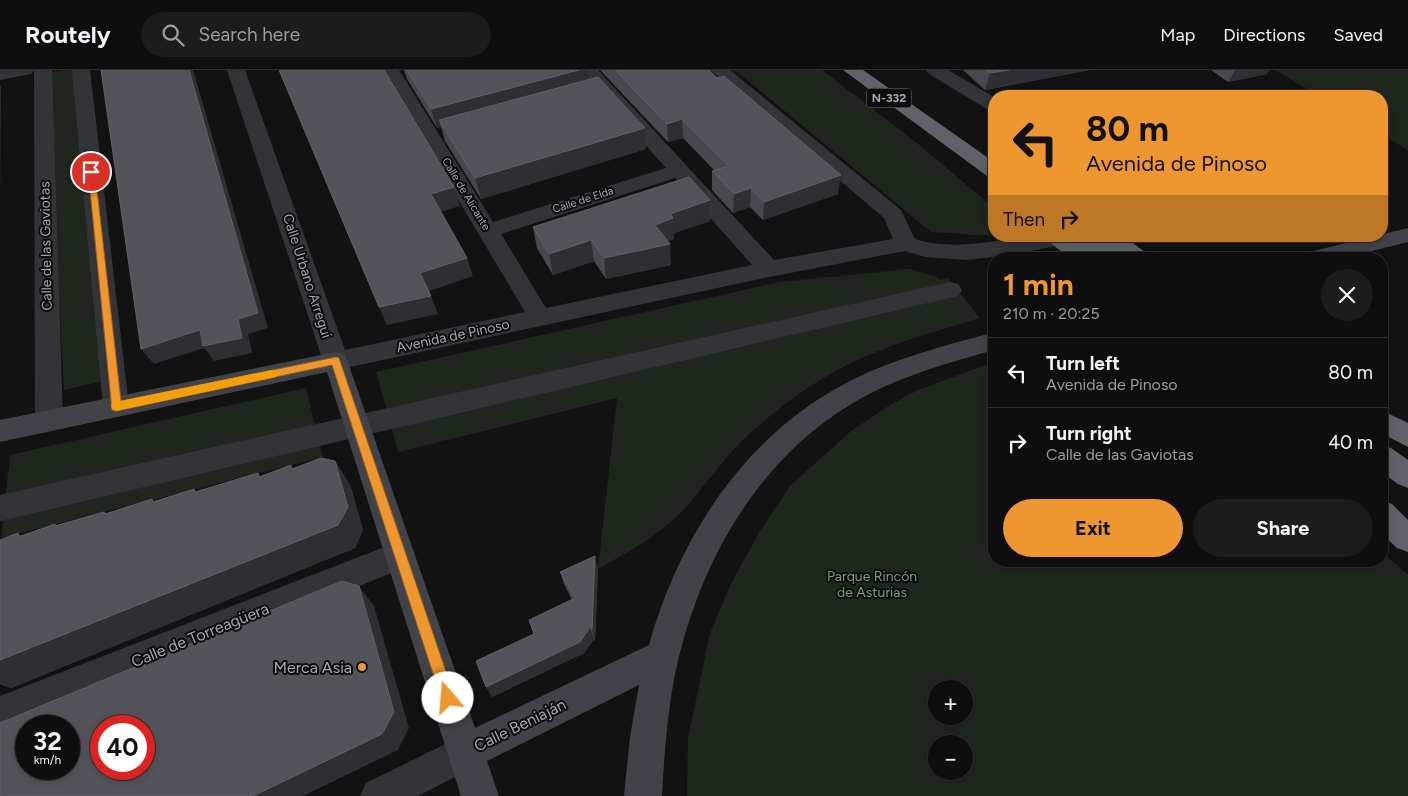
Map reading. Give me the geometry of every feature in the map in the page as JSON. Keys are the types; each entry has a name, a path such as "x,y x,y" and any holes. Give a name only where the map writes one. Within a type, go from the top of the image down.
{"highway":[{"name":"N-332","path":"852,70 988,168"},
{"path":"865,70 988,154"},
{"name":"N-332","path":"927,125 988,177"},
{"path":"1065,242 1077,252"},
{"path":"1091,242 1104,252"},
{"path":"1116,242 1130,252"},
{"path":"1388,424 1408,436"},
{"path":"1388,461 1408,476"},
{"path":"1388,520 1408,539"}],"street":[{"path":"0,75 25,70"},
{"name":"Calle de las Gaviotas","path":"43,70 49,421"},
{"path":"80,70 116,407"},
{"name":"Calle Urbano Arregui","path":"236,70 336,361 480,796"},
{"name":"Calle de Alicante","path":"390,70 440,134 488,231 540,318"},
{"path":"588,70 597,91 679,170 769,269"},
{"path":"720,70 893,215 906,244 932,252 948,254 1039,242"},
{"path":"935,70 988,101"},
{"name":"Calle de Elda","path":"488,231 679,170"},
{"path":"1388,240 1408,235"},
{"path":"1338,252 1379,242"},
{"name":"Avenida de Pinoso","path":"0,431 769,269 906,244"},
{"path":"0,508 950,290"},
{"path":"643,796 645,757 662,656 678,602 697,555 717,519 744,482 776,447 808,420 842,397 912,365 988,342"},
{"name":"Calle de Torreagüera","path":"0,714 400,555"},
{"name":"Calle Beniaján","path":"379,796 662,656"}],"green space":[{"path":"73,70 103,381 64,390 47,73"},
{"path":"735,70 822,70 917,143 988,203 988,236 931,232"},
{"path":"1275,70 1408,70 1408,150 1388,138 1388,90 1309,90"},
{"path":"910,269 937,277 939,280 948,278 980,318 891,346 829,374 813,384 768,418 741,442 670,523 640,544 598,569 617,398 398,452 376,372 780,282"},
{"name":"Parque Rincón de Asturias","path":"988,364 988,567 1388,567 1388,557 1408,575 1408,796 687,796 688,738 710,633 732,582 760,531 790,486 851,431 890,405 918,390"},
{"path":"306,388 323,457 1,538 10,455"}],"building":[{"path":"101,70 189,70 258,313 238,319 242,338 203,346 200,330 141,349"},
{"path":"279,70 384,70 454,187 431,194 467,258 420,273 431,296 379,307"},
{"path":"407,70 579,70 431,109"},
{"path":"615,70 709,70 717,78 724,76 841,175 764,202 751,188 734,194 712,171 729,166 682,119 667,124"},
{"path":"986,70 1009,70 990,73"},
{"path":"598,77 645,128 475,178 439,120"},
{"path":"689,177 710,200 670,214 673,218 655,225 670,244 604,258 591,240 549,254 533,227"},
{"path":"321,458 335,461 348,507 338,525 0,660 0,540 18,533 18,537 55,524 55,526 104,512 105,514 152,499 153,502 194,489 195,492 258,473 259,477 291,465 292,469"},
{"path":"595,556 592,629 590,627 580,642 486,687 476,661 534,634 529,620 575,598 560,572"},
{"path":"342,581 359,586 394,712 382,734 253,796 0,796 0,723 15,717 15,780 80,780 80,715 19,715"}],"slow traffic":[{"path":"116,403 116,407 272,374"}],"place":[{"name":"Merca Asia","path":"362,667"}],"route":[{"path":"91,172 116,407 336,361 448,698"}]}
